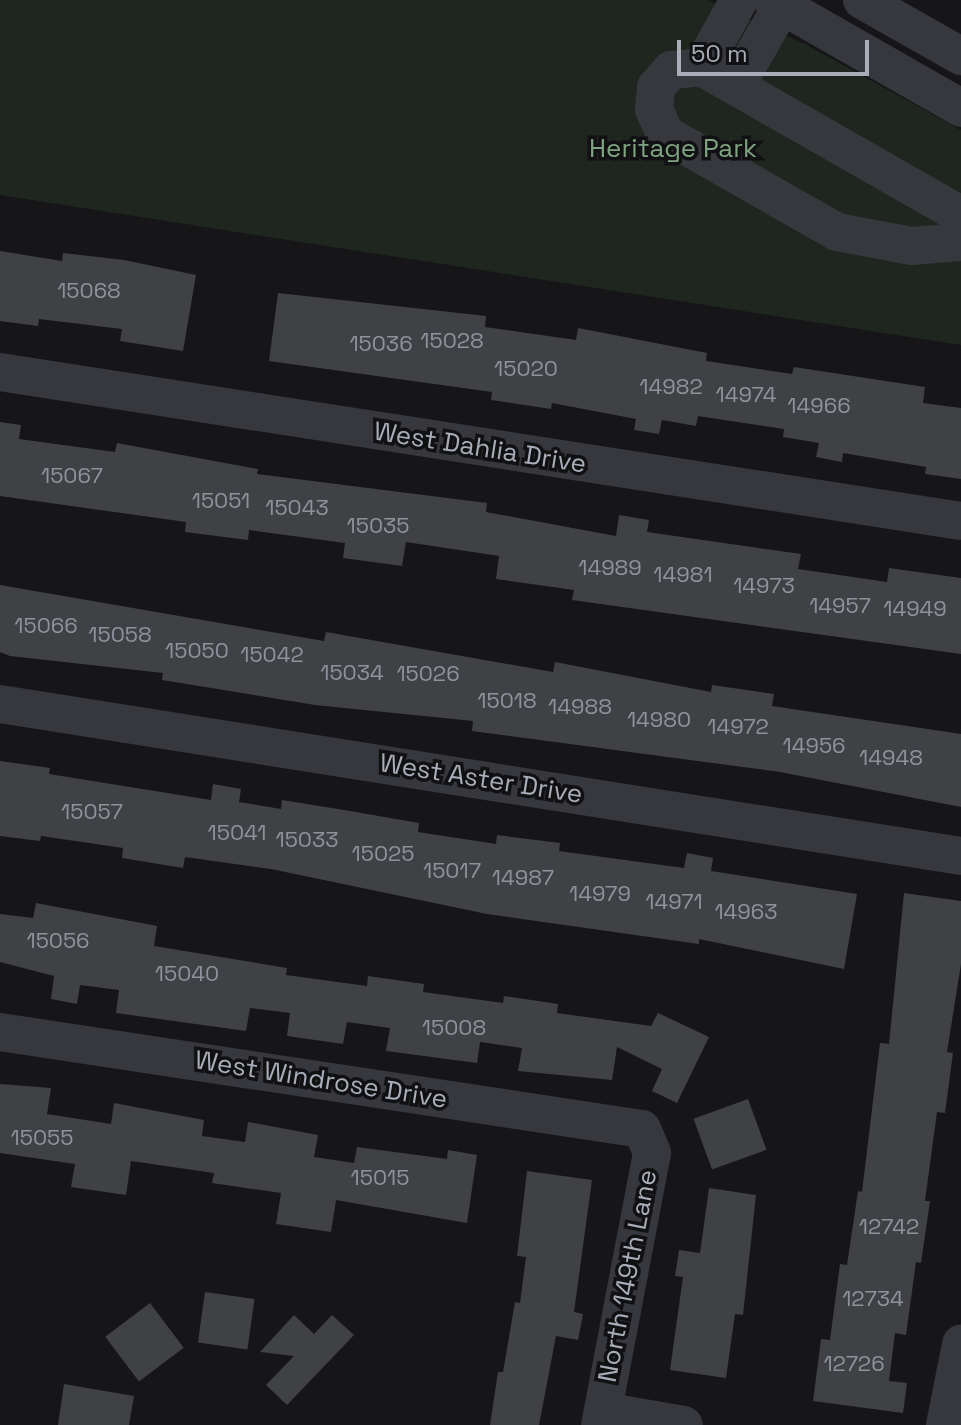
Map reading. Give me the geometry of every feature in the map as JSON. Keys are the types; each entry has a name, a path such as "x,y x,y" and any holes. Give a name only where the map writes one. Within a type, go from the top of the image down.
{"street":[{"path":"702,67 739,0"},
{"path":"862,0 961,56"},
{"path":"736,86 780,2 961,108"},
{"path":"961,215 702,67 671,70 656,87 654,109 660,125 684,148 837,232 912,246 961,242"},
{"name":"West Dahlia Drive","path":"0,372 961,521"},
{"name":"West Aster Drive","path":"0,704 961,856"},
{"name":"West Windrose Drive","path":"0,1032 642,1129"},
{"name":"North 149th Lane","path":"601,1418 652,1153 642,1129"},
{"path":"945,1425 961,1344"},
{"path":"601,1418 684,1425"}],"green space":[{"name":"Heritage Park","path":"0,0 708,0 805,44 961,130 961,345 0,195"}],"building":[{"path":"0,251 62,261 63,253 124,260 196,275 183,351 120,341 122,329 39,319 38,326 0,321"},
{"path":"278,293 486,316 485,327 576,340 578,328 707,353 706,361 792,374 794,367 925,387 923,403 961,408 961,479 925,474 926,467 843,453 842,462 816,457 819,443 783,437 784,429 698,416 696,426 662,420 659,434 634,430 636,419 552,403 551,409 491,400 492,392 269,361"},
{"path":"0,422 21,425 19,439 115,452 117,443 258,469 257,474 487,503 486,512 616,536 619,515 649,520 647,532 801,554 798,569 887,582 889,568 961,578 961,654 572,600 574,590 496,579 499,556 406,542 402,566 343,558 345,543 249,530 248,540 185,532 186,522 0,496"},
{"path":"0,585 324,641 326,632 553,672 555,662 711,692 712,685 774,694 772,706 961,734 961,807 780,772 472,731 473,721 315,705 162,680 163,673 10,656 0,652"},
{"path":"0,761 50,768 49,774 211,800 213,784 241,789 239,802 281,809 282,800 344,810 419,823 418,832 496,844 497,835 560,843 559,851 684,868 687,853 713,858 711,871 857,894 844,969 699,939 699,944 487,914 271,869 185,857 183,868 122,858 123,848 41,836 40,841 0,836"},
{"path":"904,893 961,901 961,964 947,1052 953,1053 945,1113 937,1112 925,1201 930,1201 921,1263 916,1262 906,1335 895,1333 889,1381 907,1383 903,1413 813,1401 821,1339 830,1340 840,1264 847,1265 858,1191 862,1192 880,1043 889,1044"},
{"path":"36,903 157,926 154,946 287,968 286,975 367,986 368,976 424,984 423,992 503,1003 504,996 558,1004 557,1013 651,1026 658,1013 709,1037 677,1103 652,1091 662,1069 617,1047 612,1080 518,1071 522,1048 480,1042 477,1063 386,1051 390,1028 347,1022 343,1044 287,1036 290,1013 250,1008 246,1031 116,1013 119,990 80,985 77,1004 51,999 54,976 0,962 0,914 33,918"},
{"path":"0,1084 51,1088 47,1114 111,1124 114,1103 204,1120 202,1136 245,1142 248,1122 318,1135 314,1157 354,1163 357,1147 447,1159 448,1150 477,1155 467,1223 336,1200 331,1232 276,1224 281,1193 212,1183 214,1173 131,1161 126,1195 71,1187 75,1164 0,1153"},
{"path":"748,1099 766,1150 712,1170 693,1119"},
{"path":"527,1171 592,1180 574,1312 583,1314 578,1340 556,1336 539,1425 490,1425 498,1372 503,1372 515,1302 520,1303 526,1257 517,1256"},
{"path":"709,1188 756,1195 743,1315 735,1314 726,1378 670,1370 683,1277 675,1276 679,1250 700,1253"},
{"path":"205,1292 255,1299 247,1349 198,1343"},
{"path":"150,1303 184,1348 139,1381 105,1337"},
{"path":"294,1315 314,1334 332,1315 354,1335 287,1405 266,1385 294,1356 260,1352"},
{"path":"64,1384 134,1396 129,1425 58,1425"}]}
